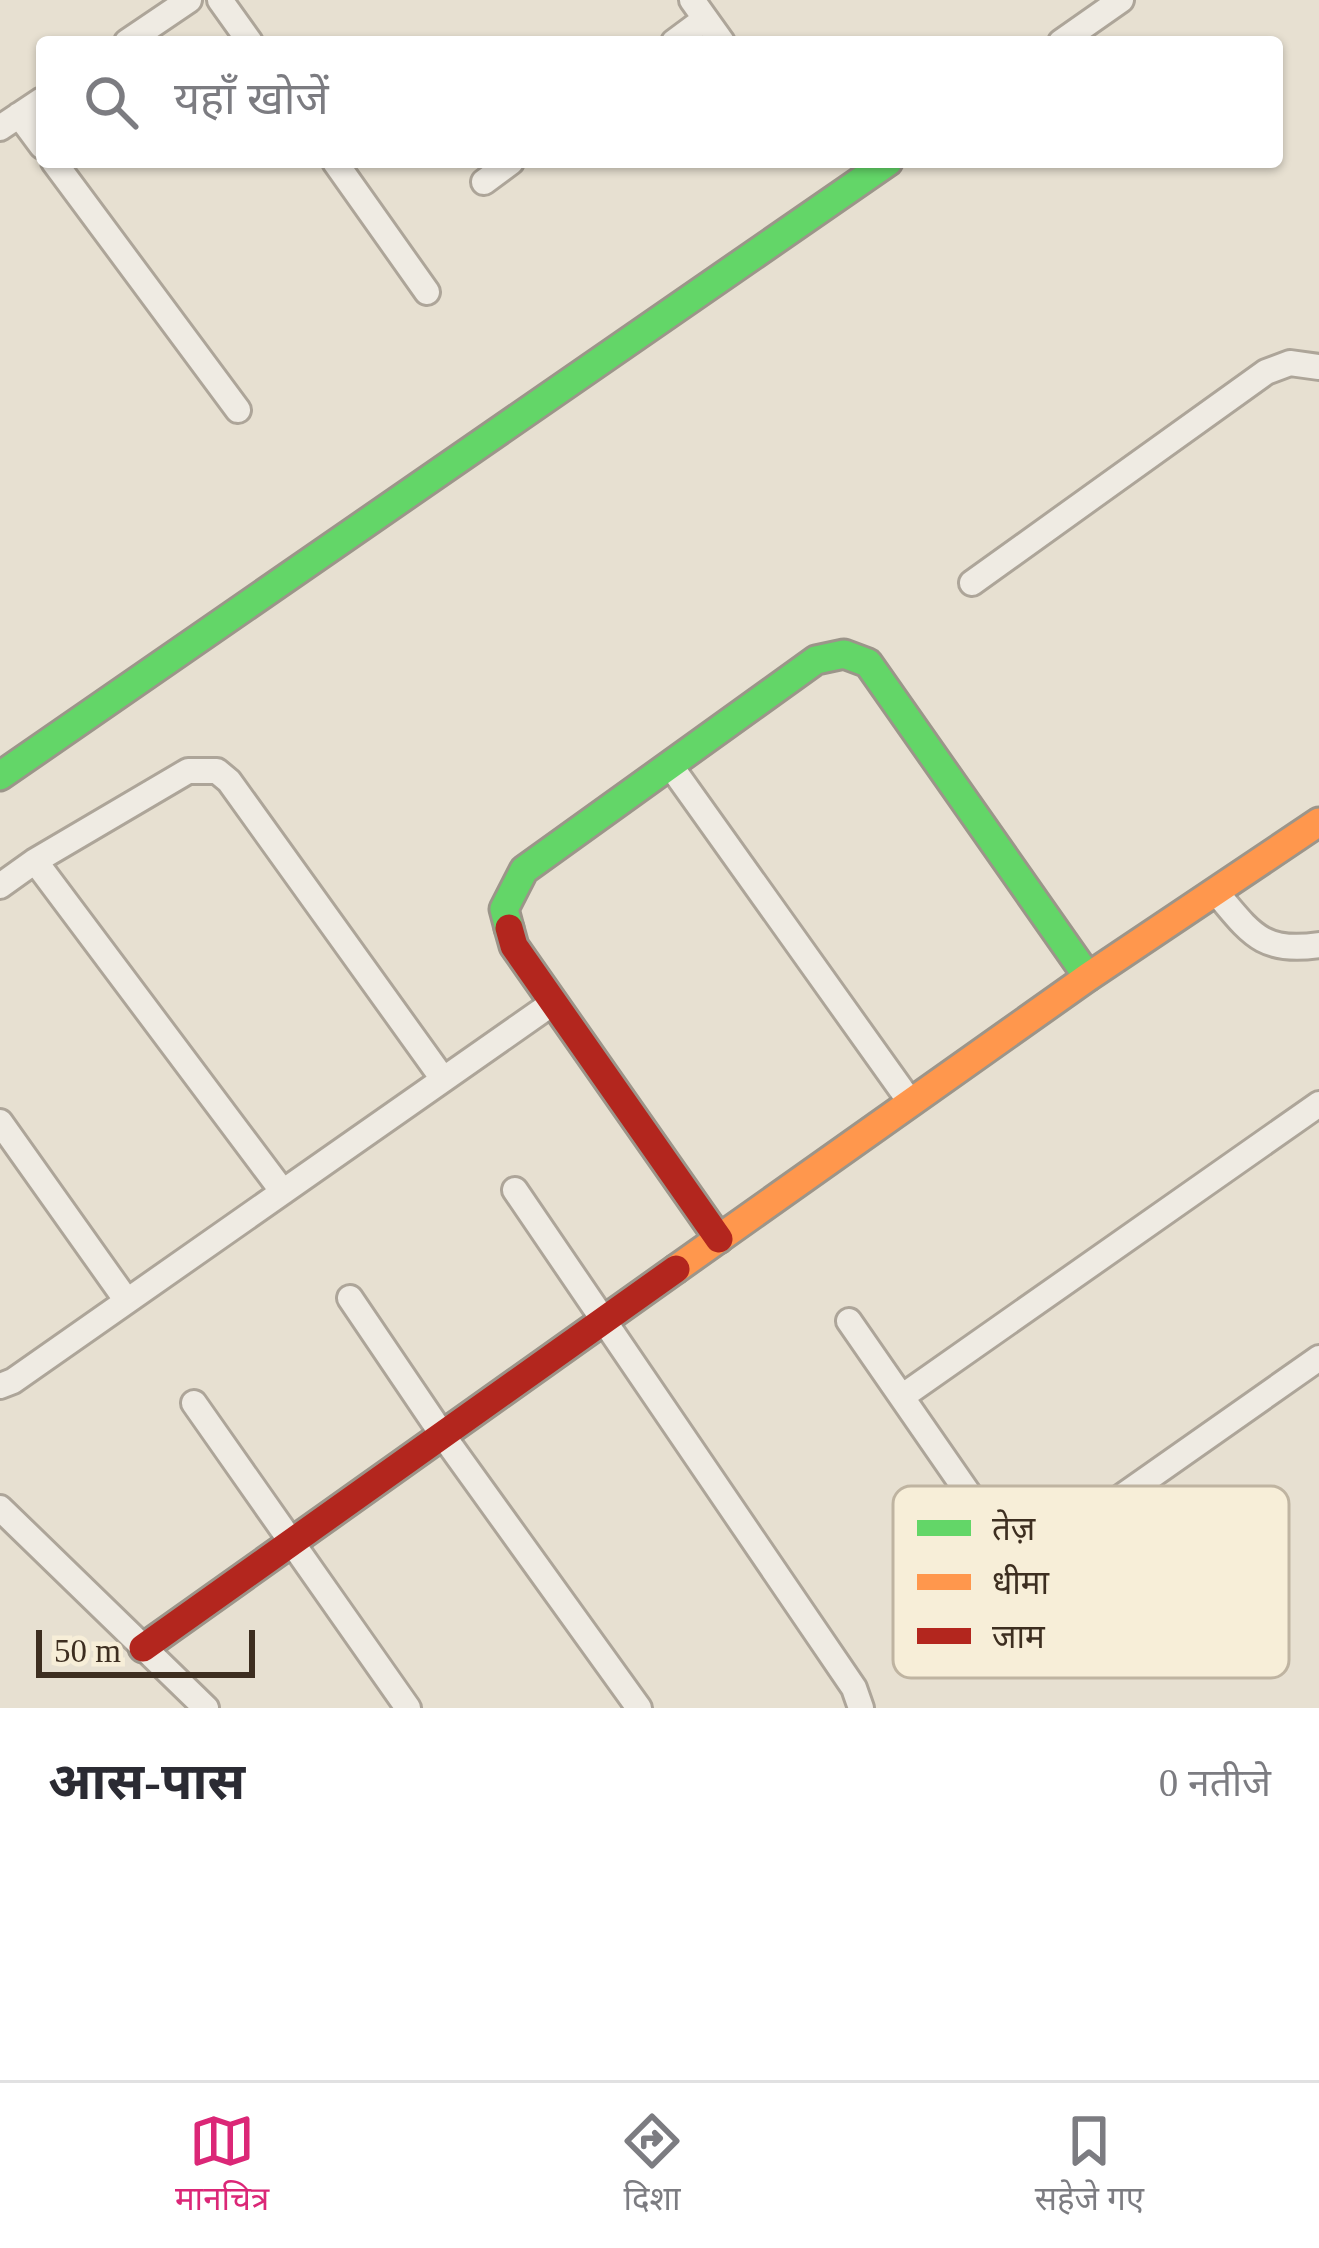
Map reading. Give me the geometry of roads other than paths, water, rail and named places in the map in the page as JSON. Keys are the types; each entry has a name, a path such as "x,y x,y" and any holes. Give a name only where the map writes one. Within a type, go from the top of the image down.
{"street":[{"path":"136,36 189,0"},
{"path":"220,0 246,36"},
{"path":"1070,36 1121,0"},
{"path":"678,36 698,9 718,36"},
{"path":"36,104 9,122 36,142"},
{"path":"58,168 238,410"},
{"path":"339,168 427,292"},
{"path":"484,182 503,168"},
{"path":"0,776 879,168"},
{"path":"972,583 1266,372 1290,362 1319,367"},
{"path":"719,1239 514,946 504,909 524,870 816,660 844,654 868,663 1088,977"},
{"path":"670,765 911,1103"},
{"path":"0,886 188,771 217,771 229,781 443,1079"},
{"path":"143,1648 1088,977 1319,822"},
{"path":"35,861 283,1192"},
{"path":"1215,891 1264,944 1294,949 1319,946"},
{"path":"0,1386 554,1002"},
{"path":"904,1396 1319,1104"},
{"path":"0,1122 127,1301"},
{"path":"515,1190 854,1688 861,1708"},
{"path":"350,1298 444,1438 639,1708"},
{"path":"849,1321 965,1486"},
{"path":"1137,1486 1319,1358"},
{"path":"194,1403 408,1708"},
{"path":"0,1508 206,1708"}]}
